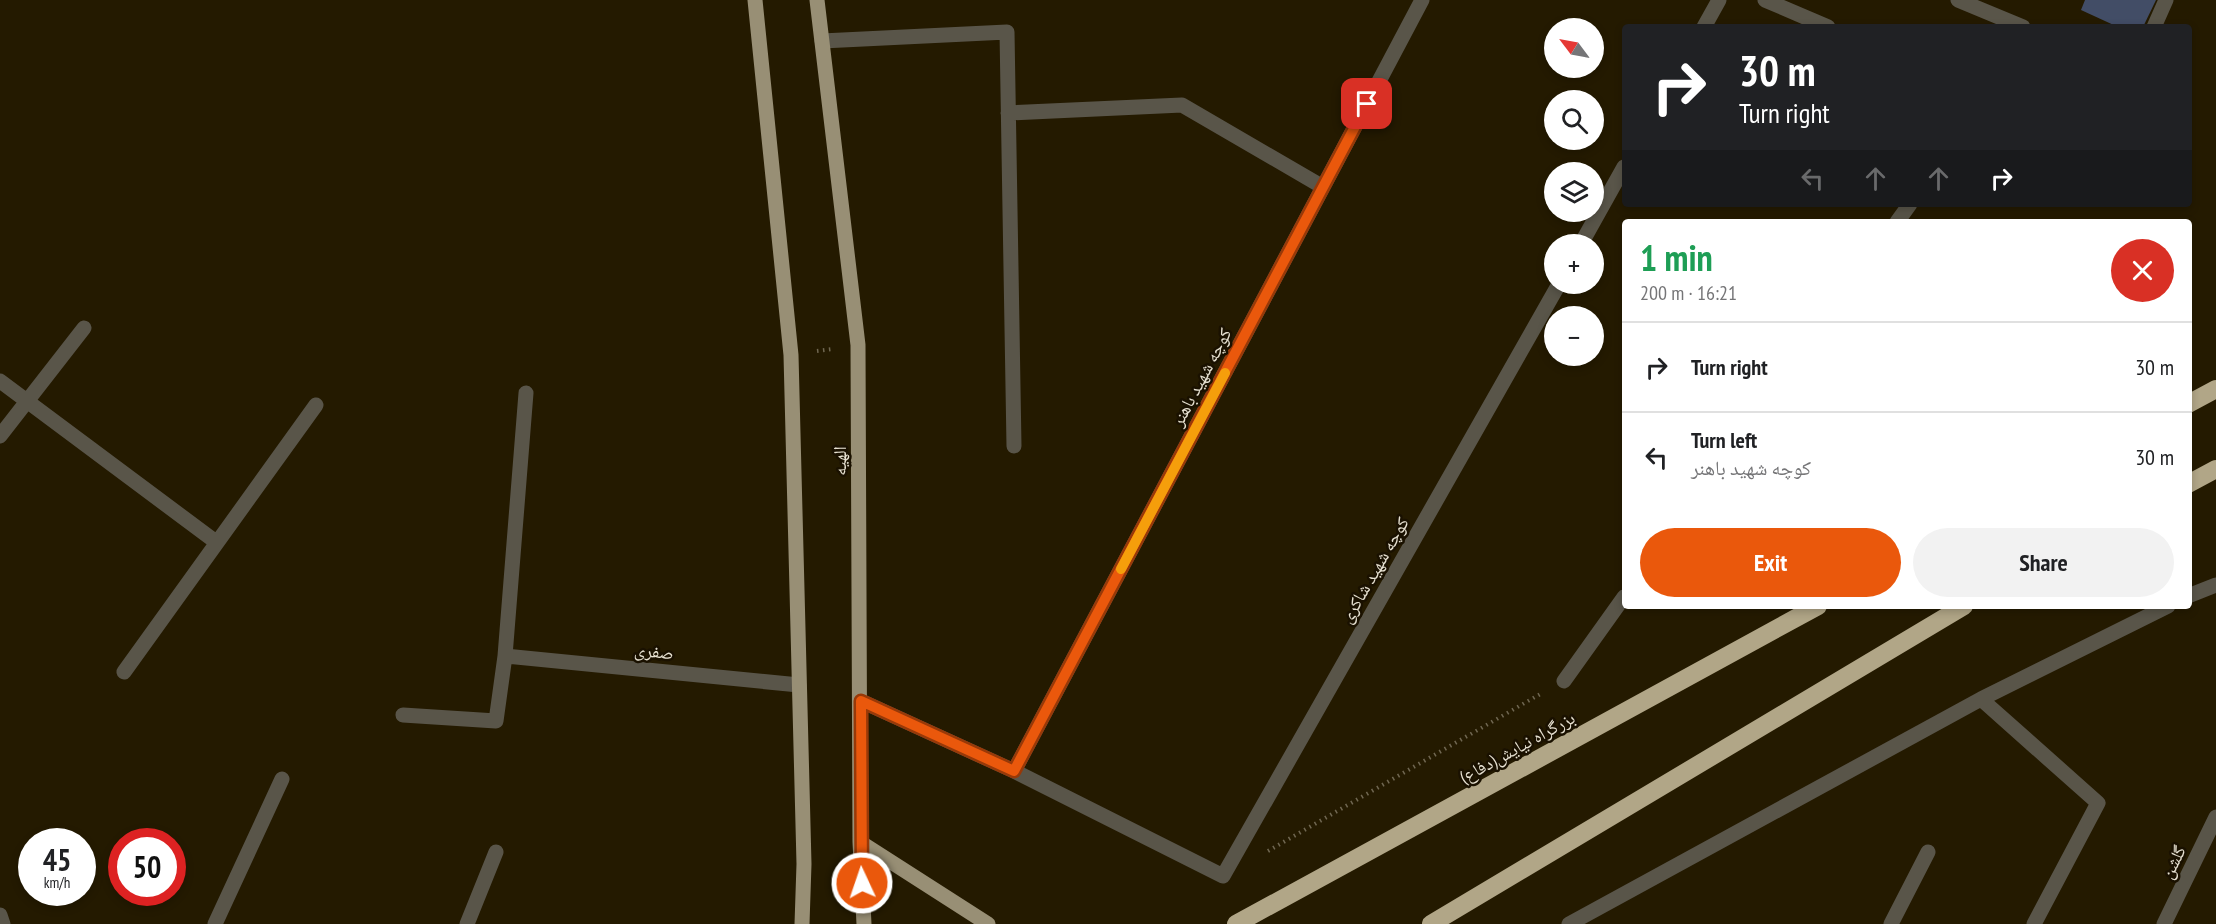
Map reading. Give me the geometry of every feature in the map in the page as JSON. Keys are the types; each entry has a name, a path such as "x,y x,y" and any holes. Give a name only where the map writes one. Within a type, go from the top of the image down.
{"highway":[{"path":"2192,402 2216,388"},
{"path":"2192,482 2216,469"},
{"name":"بزرگراه نیایش(دفاع)","path":"1236,924 1813,609"},
{"path":"1431,924 1959,609"}],"main road":[{"path":"755,0 791,355 804,864 802,924"},
{"name":"الهیه","path":"817,0 858,345 860,842 864,924"},
{"path":"860,842 988,924"}],"street":[{"name":"کوچه شهید باهنر","path":"1014,771 1422,0"},
{"path":"1706,24 1719,0"},
{"path":"1765,0 1821,24"},
{"path":"1958,0 2016,24"},
{"path":"2155,24 2166,0"},
{"path":"822,41 1007,32 1014,446"},
{"path":"1008,113 1182,105 1323,187"},
{"path":"1587,234 1622,171"},
{"name":"کوچه شهید شاکری","path":"1014,771 1223,876 1552,294"},
{"path":"0,436 84,328"},
{"path":"0,381 216,542"},
{"path":"403,715 496,721 505,656 526,393"},
{"path":"124,672 316,405"},
{"path":"2192,594 2215,584"},
{"path":"1564,681 1622,600"},
{"path":"1569,924 1981,699 2163,609"},
{"name":"صفری","path":"505,656 798,685"},
{"path":"1981,699 2098,803 2034,924"},
{"path":"861,701 1014,771"},
{"path":"215,924 282,779"},
{"name":"گلشن","path":"2164,924 2216,817"},
{"path":"467,924 496,852"},
{"path":"1891,924 1928,852"},
{"path":"0,915 3,924"}],"path":[{"path":"791,355 858,345"},
{"path":"1263,854 1564,681"}],"building":[{"path":"2085,0 2156,0 2144,24 2111,24 2081,10"}],"slow traffic":[{"path":"1121,569 1225,373"}],"route":[{"path":"862,883 861,701 1014,771 1367,104"}]}
